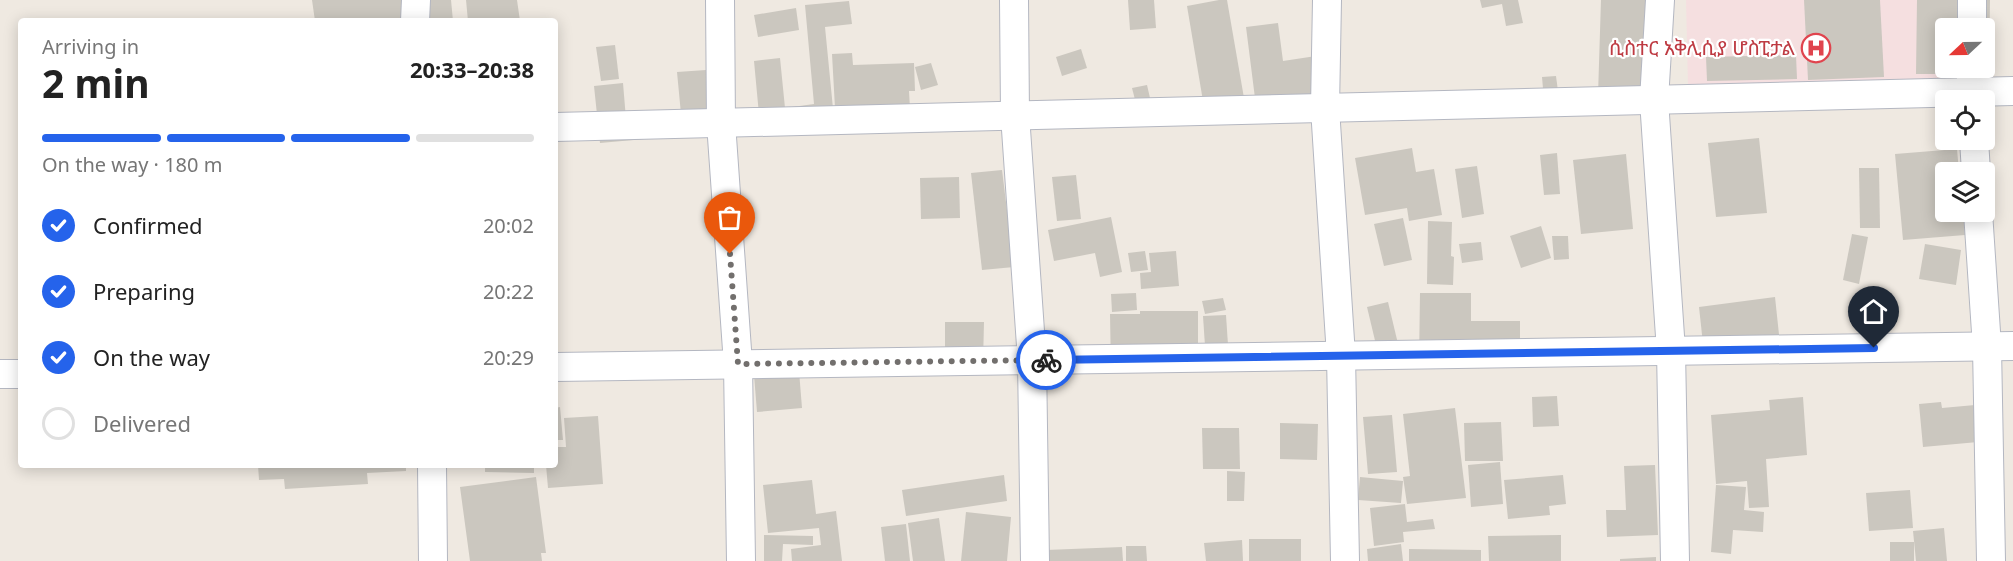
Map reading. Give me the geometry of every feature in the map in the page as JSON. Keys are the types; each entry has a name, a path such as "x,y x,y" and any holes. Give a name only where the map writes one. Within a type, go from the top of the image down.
{"street":[{"path":"415,18 416,0"},
{"path":"720,0 721,123 738,364 741,561"},
{"path":"1014,0 1015,115 1032,360 1035,561"},
{"path":"1327,0 1325,108 1341,356 1345,561"},
{"path":"1660,0 1654,100 1671,351 1675,561"},
{"path":"1972,0 1972,18"},
{"path":"558,127 1654,100 1971,87 2013,91"},
{"path":"1980,222 2000,347 1991,561"},
{"path":"558,367 2000,347"},
{"path":"0,374 18,374"},
{"path":"432,468 433,561"}],"shaded area":[{"name":"ሲስተር አቅሊሲያ ሆስፒታል","path":"1686,0 1971,0 1972,18 1935,18 1935,78 1974,78 1974,81 1688,86"}],"building":[{"path":"312,0 451,0 453,18 315,18"},
{"path":"466,0 517,0 520,18 468,18"},
{"path":"1128,0 1154,0 1156,28 1130,30"},
{"path":"1227,0 1244,98 1204,107 1187,6"},
{"path":"1480,0 1518,0 1523,23 1506,26 1502,4 1482,8"},
{"path":"1601,0 1646,0 1642,97 1598,95"},
{"path":"1804,0 1880,0 1884,77 1808,80"},
{"path":"1917,0 1990,0 1990,18 1935,18 1935,74 1916,74"},
{"path":"849,1 852,24 825,27 835,129 761,136 754,61 780,58 785,108 814,104 805,5"},
{"path":"796,8 799,30 758,37 754,15"},
{"path":"1278,23 1283,61 1316,56 1322,97 1256,106 1246,27"},
{"path":"615,45 619,79 601,81 596,47"},
{"path":"1081,49 1087,68 1062,76 1056,57"},
{"path":"852,53 853,65 914,63 915,91 909,91 911,126 835,108 832,54"},
{"path":"1796,55 1797,79 1707,81 1706,57"},
{"path":"931,63 938,85 921,90 915,67"},
{"path":"706,70 711,133 600,143 594,86 623,83 626,119 681,114 677,72"},
{"path":"1556,76 1559,99 1544,100 1542,77"},
{"path":"1147,85 1153,111 1139,115 1132,88"},
{"path":"1759,138 1767,213 1716,217 1708,143"},
{"path":"1412,148 1416,172 1434,169 1442,215 1409,221 1407,208 1365,215 1355,158"},
{"path":"1957,150 1958,162 1935,162 1935,222 1964,222 1965,235 1903,240 1895,154"},
{"path":"1557,153 1560,194 1544,195 1540,155"},
{"path":"1626,154 1633,229 1581,234 1573,160"},
{"path":"1477,166 1484,214 1462,218 1455,169"},
{"path":"1859,168 1879,168 1880,228 1860,228"},
{"path":"1002,170 1014,267 982,270 971,173"},
{"path":"1076,175 1081,219 1057,221 1052,177"},
{"path":"959,177 960,218 921,219 920,178"},
{"path":"1111,217 1122,272 1100,277 1095,253 1054,261 1048,230"},
{"path":"1403,218 1412,260 1384,266 1374,224"},
{"path":"1428,221 1452,222 1453,285 1427,284"},
{"path":"1541,226 1551,258 1521,268 1510,236"},
{"path":"1852,234 1868,237 1859,284 1843,280"},
{"path":"1552,236 1568,236 1569,259 1554,260"},
{"path":"1481,242 1483,260 1462,263 1459,244"},
{"path":"1925,244 1961,250 1956,285 1919,279"},
{"path":"1145,251 1148,270 1131,272 1128,253"},
{"path":"1176,251 1179,286 1141,289 1140,273 1151,272 1149,253"},
{"path":"1136,293 1137,310 1112,312 1111,294"},
{"path":"1420,293 1471,293 1471,321 1520,321 1520,363 1419,363"},
{"path":"1775,297 1780,344 1704,353 1699,307"},
{"path":"1223,298 1226,310 1205,314 1202,301"},
{"path":"1388,302 1399,348 1378,353 1367,307"},
{"path":"1140,311 1198,311 1198,356 1111,370 1110,314 1140,314"},
{"path":"1226,315 1228,345 1205,346 1203,316"},
{"path":"945,322 984,322 983,363 945,363"},
{"path":"799,371 802,408 757,412 754,375"},
{"path":"1557,396 1559,426 1533,427 1532,397"},
{"path":"1803,397 1807,455 1766,459 1769,507 1749,508 1747,481 1716,484 1711,415 1770,410 1769,400"},
{"path":"1941,402 1942,408 1986,404 1989,441 1923,447 1919,404"},
{"path":"558,407 560,407 563,440 558,440"},
{"path":"1455,408 1466,498 1407,504 1403,477 1410,476 1403,414"},
{"path":"1392,415 1397,472 1368,474 1363,417"},
{"path":"598,416 603,484 548,488 546,468 558,468 558,447 566,447 564,418"},
{"path":"1501,422 1503,461 1465,461 1464,423"},
{"path":"1280,423 1318,424 1317,460 1280,459"},
{"path":"1202,428 1239,428 1240,469 1203,469"},
{"path":"1500,462 1503,504 1471,507 1468,465"},
{"path":"1655,465 1658,535 1607,537 1606,510 1626,510 1624,466"},
{"path":"258,468 406,468 406,471 367,473 368,484 285,489 284,479 259,480"},
{"path":"485,468 534,468 534,473 485,472"},
{"path":"1227,471 1245,472 1244,501 1227,501"},
{"path":"1004,475 1007,501 906,516 902,490"},
{"path":"1563,475 1566,504 1549,506 1550,515 1508,519 1504,480"},
{"path":"536,477 546,553 541,553 542,561 470,561 460,487"},
{"path":"1360,477 1403,481 1401,503 1358,500"},
{"path":"812,480 816,514 836,511 842,561 792,561 791,549 821,545 819,528 768,533 763,485"},
{"path":"1716,485 1746,487 1744,510 1764,512 1763,532 1733,530 1731,554 1711,552"},
{"path":"1910,490 1913,528 1869,531 1866,493"},
{"path":"1405,504 1407,522 1433,519 1435,529 1403,532 1404,542 1374,546 1370,508"},
{"path":"966,512 1011,517 1007,561 961,561"},
{"path":"939,518 945,561 913,561 908,523"},
{"path":"906,524 910,561 885,561 881,527"},
{"path":"1944,528 1947,561 1916,561 1913,531"},
{"path":"764,535 813,536 813,545 783,544 782,561 764,561"},
{"path":"1561,535 1561,561 1489,561 1488,536"},
{"path":"1249,539 1301,539 1301,561 1249,561"},
{"path":"1242,540 1243,561 1206,561 1204,543"},
{"path":"1890,542 1914,542 1914,561 1890,561"},
{"path":"1401,544 1403,561 1368,561 1367,549"},
{"path":"1126,546 1146,546 1147,561 1126,561"},
{"path":"1122,547 1123,561 1047,561 1046,550"},
{"path":"1409,549 1481,550 1481,561 1409,561"},
{"path":"1656,557 1656,561 1620,561 1620,559"}],"way so far":[{"path":"730,254 738,364 1046,360"}],"place":[{"name":"ሲስተር አቅሊሲያ ሆስፒታል","path":"1816,48"}],"route":[{"path":"1046,360 1874,348"}]}
